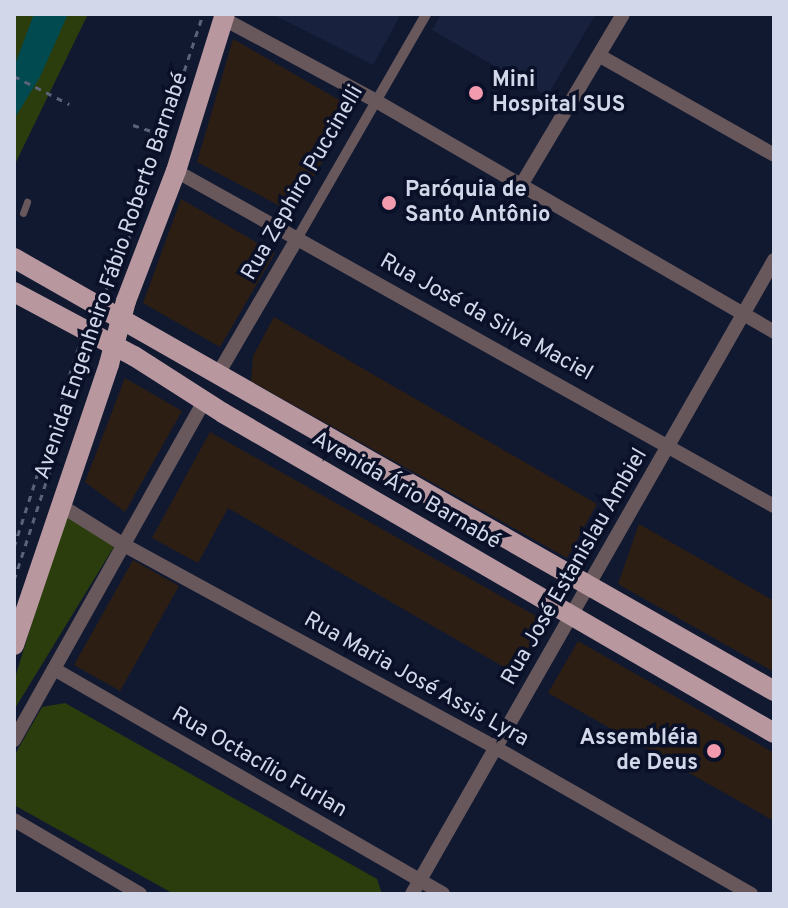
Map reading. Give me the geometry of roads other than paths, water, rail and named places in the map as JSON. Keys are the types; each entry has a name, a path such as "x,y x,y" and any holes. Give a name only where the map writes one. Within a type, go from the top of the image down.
{"main road":[{"name":"Avenida Engenheiro Fábio Roberto Barnabé","path":"14,645 122,319 176,171 217,16"},
{"name":"Avenida Ário Barnabé","path":"14,258 774,691"},
{"name":"Avenida Ário Barnabé","path":"14,292 114,345 204,401 774,733"}],"street":[{"name":"Rua Zephiro Puccinelli","path":"218,374 426,14"},
{"path":"520,187 623,14"},
{"path":"217,16 376,101 774,332"},
{"path":"600,56 774,155"},
{"name":"Rua José da Silva Maciel","path":"176,171 774,506"},
{"name":"Rua José Estanislau Ambiel","path":"415,887 774,260"},
{"path":"14,740 204,401"},
{"name":"Rua Maria José Assis Lyra","path":"60,505 124,545 496,748 751,894"},
{"name":"Rua Octacílio Furlan","path":"54,669 415,887 443,894"},
{"path":"14,820 140,894"}],"lane":[{"path":"23,213 27,202"}],"place":[{"name":"Mini Hospital SUS","path":"476,93"},
{"name":"Paróquia de Santo Antônio","path":"389,203"},
{"name":"Assembléia de Deus","path":"714,751"}]}
